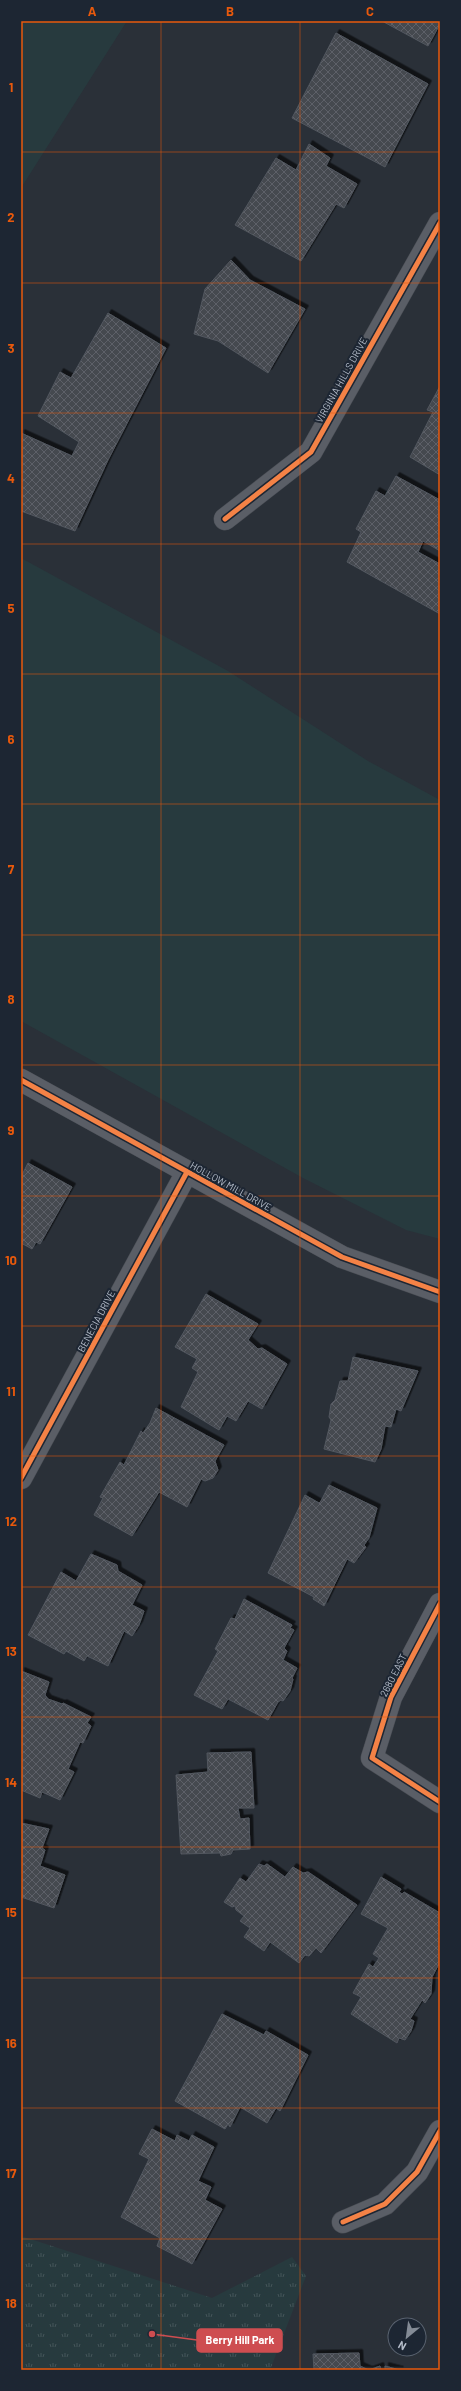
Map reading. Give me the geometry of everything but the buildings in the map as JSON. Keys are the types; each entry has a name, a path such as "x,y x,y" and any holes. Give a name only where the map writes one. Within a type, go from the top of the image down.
{"street":[{"name":"VIRGINIA HILLS DRIVE","path":"225,519 311,452 440,223"},
{"name":"HOLLOW MILL DRIVE","path":"21,1080 342,1257 440,1292"},
{"name":"BENECIA DRIVE","path":"21,1478 187,1172"},
{"name":"2680 EAST","path":"440,1604 390,1697 372,1758 440,1802"},
{"path":"342,2222 385,2204 417,2172 440,2131"}],"green space":[{"path":"21,21 127,21 21,188"},
{"path":"21,558 228,671 368,761 440,800 440,1239 406,1230 303,1178 21,1021"},
{"path":"21,2236 212,2298 292,2257 306,2276 270,2370 21,2370"}],"cycle path":[{"path":"225,519 311,452 440,223"},
{"path":"21,1080 342,1257 440,1292"},
{"path":"21,1478 187,1172"},
{"path":"440,1604 391,1697 372,1758 440,1802"},
{"path":"343,2222 385,2204 417,2172 440,2131"}],"place":[{"name":"Berry Hill Park","path":"152,2334"}]}
